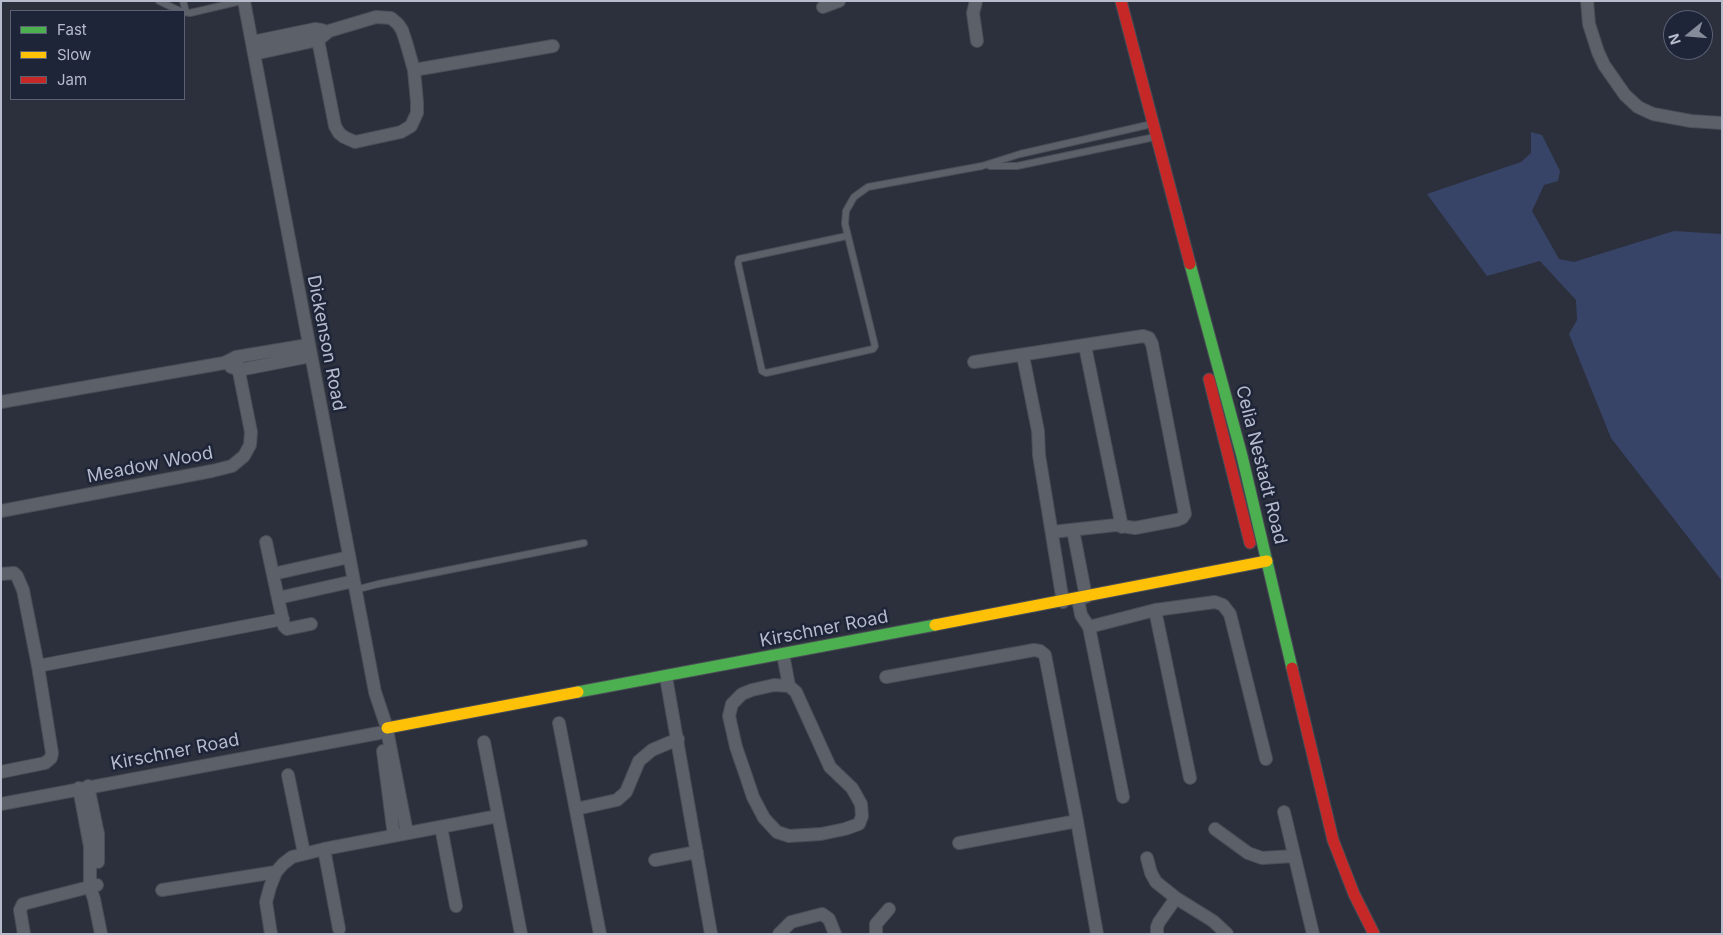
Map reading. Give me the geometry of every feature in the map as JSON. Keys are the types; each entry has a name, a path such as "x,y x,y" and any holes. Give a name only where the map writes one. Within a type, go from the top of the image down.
{"street":[{"name":"Dickenson Road","path":"242,1 253,48 381,728"},
{"path":"823,8 839,1"},
{"path":"976,1 973,13 977,41"},
{"name":"Celia Nestadt Road","path":"1114,1 1150,125"},
{"name":"Celia Nestadt Road","path":"1121,1 1202,352"},
{"path":"1587,1 1589,24 1598,52 1614,81 1638,107 1653,114 1691,121 1722,123"},
{"path":"253,48 329,31 376,17 391,18 402,30 414,70 418,102 417,113 411,126 401,132 362,141 351,141 339,133 316,34"},
{"path":"414,70 553,46"},
{"name":"Celia Nestadt Road","path":"1152,137 1242,456 1260,566"},
{"path":"974,362 1023,356 1143,336 1149,338 1152,344 1185,514 1177,520 1135,528 1116,526 1052,532"},
{"path":"1085,346 1122,527"},
{"path":"1,402 224,364 236,357 309,351"},
{"path":"224,364 239,370 309,351"},
{"path":"1023,356 1038,431 1039,455 1063,602"},
{"name":"Meadow Wood","path":"1,511 232,466 244,456 250,445 251,432 236,357"},
{"name":"Celia Nestadt Road","path":"1207,370 1333,840 1354,894 1374,934"},
{"path":"1073,530 1082,598 1081,615 1089,627 1123,797"},
{"path":"266,542 284,626 287,629 311,624"},
{"path":"273,574 349,558"},
{"name":"Kirschner Road","path":"1,804 356,736 381,728 666,677 1260,566"},
{"path":"1,574 14,573 20,582 38,666 52,747 52,755 45,763 1,772"},
{"path":"278,598 355,586"},
{"path":"1261,586 1325,848 1334,872 1364,934"},
{"path":"1089,627 1155,610 1214,602 1223,605 1230,614 1266,759"},
{"path":"1155,610 1190,778"},
{"path":"38,666 283,619"},
{"path":"886,677 1034,650 1040,651 1045,655 1097,934"},
{"path":"783,654 789,686 796,692 830,767 852,788 861,804 862,816 859,824 821,834 789,836 777,832 764,818 753,797 736,747 730,716 732,704 742,694 752,690 774,685 789,686"},
{"path":"666,677 711,934"},
{"path":"559,723 600,934"},
{"path":"381,728 408,833"},
{"path":"381,728 394,836"},
{"path":"576,809 617,800 626,792 639,761 652,750 678,739"},
{"path":"484,742 521,934"},
{"path":"288,775 304,853"},
{"path":"84,787 94,900 101,934"},
{"path":"1284,812 1313,934"},
{"path":"271,934 266,902 276,872 287,860 304,853 498,816"},
{"path":"959,843 1077,821"},
{"path":"441,828 456,906"},
{"path":"1215,829 1248,853 1262,858 1294,856"},
{"path":"324,849 339,929"},
{"path":"655,860 697,852"},
{"path":"1147,858 1151,873 1156,882 1176,898 1213,921 1227,934"},
{"path":"162,890 276,872"},
{"path":"24,934 20,910 23,904 93,886"},
{"path":"1157,934 1159,922 1176,898"},
{"path":"876,934 876,924 889,909"},
{"path":"779,934 791,922 822,914 829,919 835,934"}],"lane":[{"path":"159,1 179,10"},
{"path":"185,12 190,13 242,1"},
{"path":"846,236 739,259 738,263 762,371 766,373 872,349 875,346 846,236 845,224 846,211 854,197 868,187 982,166 1020,154 1150,125"},
{"path":"982,166 1017,166 1152,137"},
{"path":"355,586 378,584 584,543"}],"water":[{"path":"1531,132 1542,135 1560,171 1558,181 1544,185 1532,211 1559,259 1574,262 1674,231 1722,234 1722,581 1611,438 1569,334 1577,320 1576,300 1540,261 1487,276 1427,194 1521,162 1531,153"}],"traffic: fast":[{"path":"1190,264 1242,456 1292,668"},
{"path":"578,692 935,625"}],"traffic: slow":[{"path":"935,625 1267,561"},
{"path":"387,728 578,692"}],"traffic: jam":[{"path":"1121,1 1190,264"},
{"path":"1209,379 1250,543"},
{"path":"1292,668 1333,840 1354,894 1374,934"}]}
